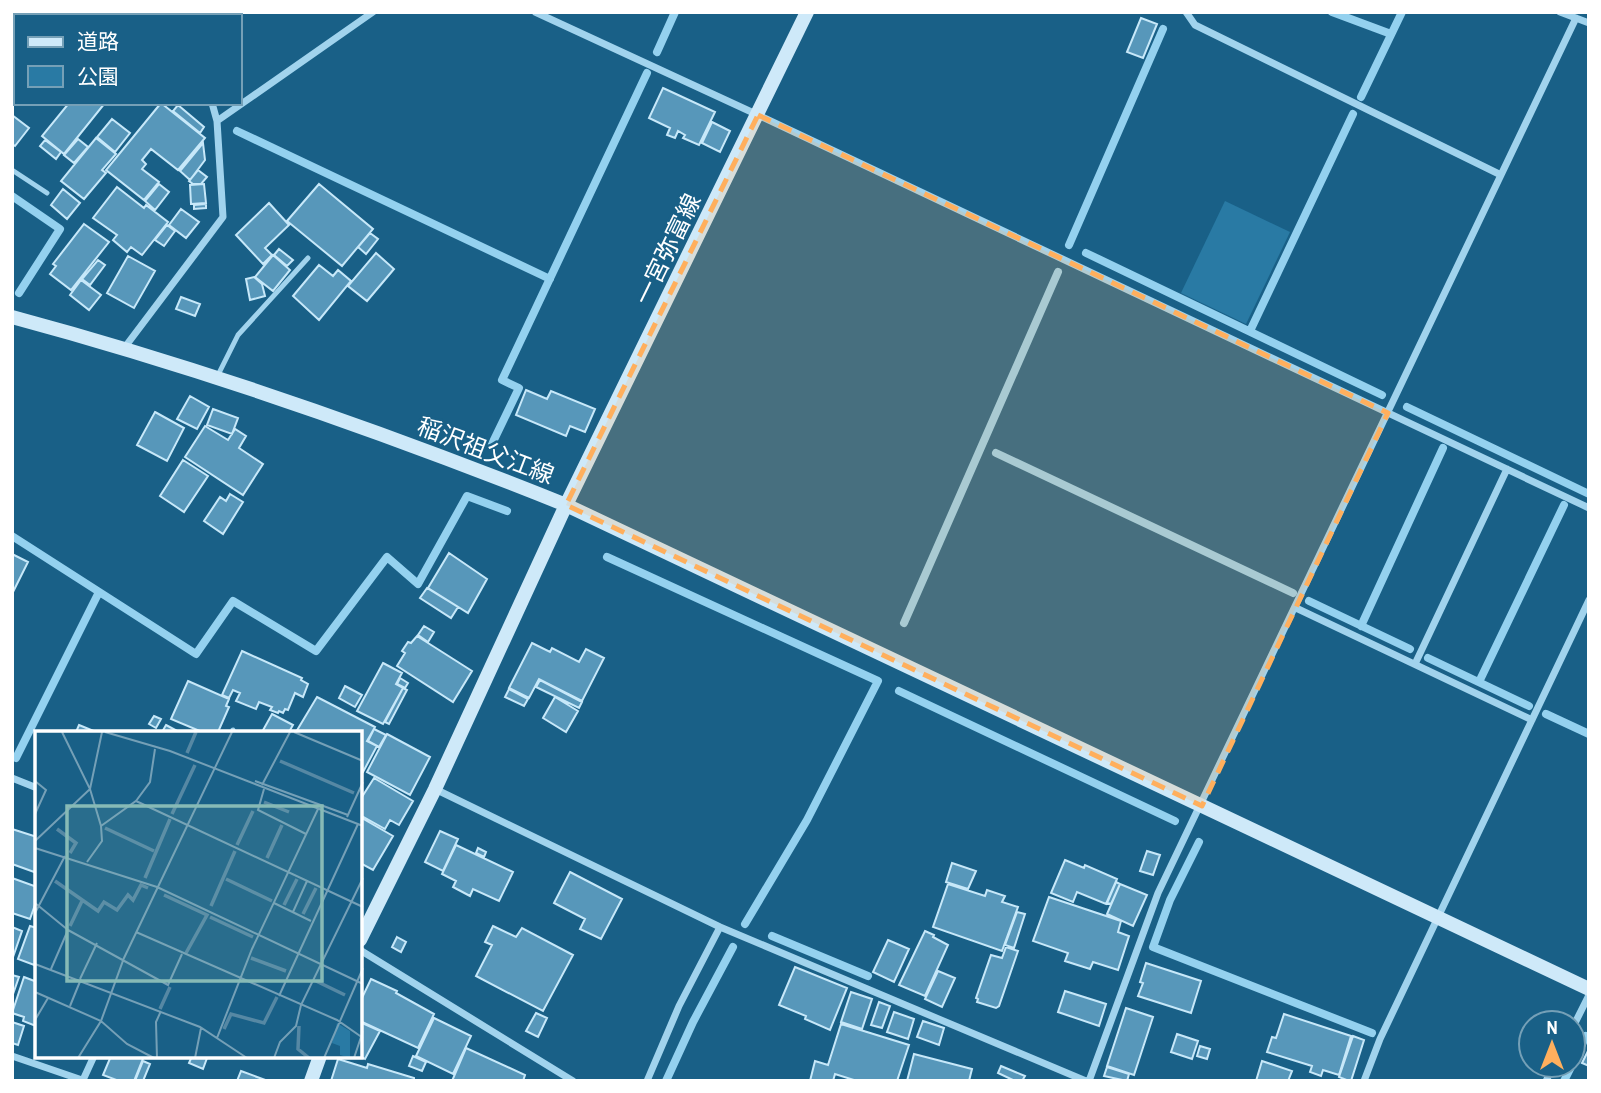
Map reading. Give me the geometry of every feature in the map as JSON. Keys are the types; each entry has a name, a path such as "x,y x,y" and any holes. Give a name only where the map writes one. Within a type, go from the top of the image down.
{"main road":[{"name":"一宮弥富線","path":"566,505 807,12"},
{"name":"稲沢祖父江線","path":"12,317 125,347 298,404 442,455 566,505 435,789 362,936"},
{"path":"566,505 1589,989"},
{"path":"311,1081 319,1058"}],"street":[{"path":"242,104 373,12"},
{"path":"535,12 1589,508"},
{"path":"1186,12 1195,25 1501,176"},
{"path":"1560,12 1589,23"},
{"path":"435,789 720,926 1087,1081 1158,893 1202,806 1576,18"},
{"path":"125,347 223,217 217,121 213,105"},
{"path":"217,121 240,105"},
{"path":"1415,664 1507,470"},
{"path":"1364,1081 1380,1039 1589,600"},
{"path":"1296,608 1532,720"},
{"path":"12,778 35,787"},
{"path":"647,1081 678,1006 720,926"},
{"path":"362,951 573,1081"},
{"path":"12,1056 84,1080 93,1058"}],"lane":[{"path":"12,170 47,193"},
{"path":"216,377 238,334 308,258"}],"highlighted area":[{"path":"758,115 1388,413 1202,806 566,505"}],"green space":[{"path":"1225,201 1290,232 1246,324 1181,293"}],"building":[{"path":"69,12 147,14 71,14"},
{"path":"1141,18 1157,24 1143,58 1127,52"},
{"path":"663,88 715,112 699,145 683,138 685,135 678,131 675,138 667,135 670,128 649,118"},
{"path":"67,105 103,105 64,154 42,136"},
{"path":"159,105 164,105 205,138 178,170 151,149 142,160 146,164 142,169 159,182 144,200 106,170"},
{"path":"178,105 204,127 200,133 173,111"},
{"path":"12,115 29,128 15,146 12,144"},
{"path":"112,119 130,133 115,152 97,137"},
{"path":"712,122 730,131 720,152 702,143"},
{"path":"96,138 116,154 102,170 106,173 84,199 61,181"},
{"path":"78,139 88,147 74,163 64,155"},
{"path":"45,140 61,152 56,159 40,146"},
{"path":"203,143 205,160 190,180 180,171"},
{"path":"198,170 207,177 201,184 193,184 189,181"},
{"path":"159,184 169,192 155,210 145,201"},
{"path":"204,184 206,203 191,204 190,185"},
{"path":"319,184 373,229 342,266 287,221"},
{"path":"117,187 168,222 142,255 131,247 127,252 113,240 117,235 93,218"},
{"path":"63,189 80,203 67,219 51,205"},
{"path":"269,203 289,225 265,248 272,255 263,264 236,235"},
{"path":"206,204 206,208 194,209 194,205"},
{"path":"181,209 199,222 186,238 169,225"},
{"path":"84,224 109,242 71,290 50,274 56,266 53,264"},
{"path":"167,225 175,231 164,246 155,240"},
{"path":"370,233 378,239 366,254 358,247"},
{"path":"279,249 293,260 287,266 274,255"},
{"path":"376,253 394,269 367,301 348,286"},
{"path":"273,255 290,270 273,291 255,277"},
{"path":"128,256 155,271 134,308 107,293"},
{"path":"98,260 105,265 90,285 82,279"},
{"path":"319,265 333,276 338,270 351,281 319,320 293,296"},
{"path":"254,277 262,284 265,296 250,300 246,279"},
{"path":"81,280 101,295 89,310 70,295"},
{"path":"181,297 200,304 195,316 176,309"},
{"path":"526,390 547,399 551,391 595,409 585,432 570,426 566,436 516,415"},
{"path":"190,396 209,407 197,429 177,419"},
{"path":"213,409 238,418 232,434 207,425"},
{"path":"155,412 184,428 167,461 137,445"},
{"path":"205,426 228,440 235,429 246,436 239,448 263,464 243,495 185,457"},
{"path":"183,460 208,476 184,512 160,496"},
{"path":"230,494 243,502 223,534 204,521 220,497 226,501"},
{"path":"449,553 487,579 468,613 428,588"},
{"path":"12,554 28,562 12,594"},
{"path":"427,588 458,607 451,618 420,598"},
{"path":"424,626 434,632 428,642 418,635"},
{"path":"417,636 472,671 453,702 397,666 408,642 411,643"},
{"path":"532,643 550,652 552,648 579,662 586,649 604,658 582,701 539,679 529,698 509,688"},
{"path":"242,651 302,678 301,680 308,684 303,697 295,693 288,710 278,713 270,710 272,707 259,702 256,709 236,701 240,693 233,690 229,698 222,695"},
{"path":"383,663 402,673 396,684 403,688 383,724 357,711"},
{"path":"400,678 408,683 405,688 397,684"},
{"path":"540,680 582,702 579,708 536,687"},
{"path":"188,681 229,699 226,706 229,707 218,731 200,731 171,719"},
{"path":"345,686 362,695 355,707 339,698"},
{"path":"403,688 407,690 389,724 385,722"},
{"path":"509,689 528,699 524,706 505,697"},
{"path":"317,697 375,727 367,741 377,746 363,772 362,731 297,731"},
{"path":"555,697 578,711 566,732 543,718"},
{"path":"272,714 293,725 290,731 263,731"},
{"path":"154,716 161,719 156,728 149,724"},
{"path":"79,725 94,731 76,731"},
{"path":"166,725 177,731 163,731"},
{"path":"374,729 386,735 379,747 368,741"},
{"path":"387,734 430,757 410,795 367,772"},
{"path":"374,778 413,801 399,825 390,820 385,829 362,816 362,797"},
{"path":"362,818 393,836 373,870 362,864"},
{"path":"12,829 35,836 35,872 12,864"},
{"path":"440,831 458,839 443,871 425,862"},
{"path":"456,845 513,872 499,901 473,889 470,896 453,887 456,881 442,874"},
{"path":"478,848 486,852 484,857 476,853"},
{"path":"1147,851 1160,855 1153,875 1140,871"},
{"path":"1065,860 1084,868 1085,865 1117,879 1106,904 1077,892 1073,902 1051,893"},
{"path":"952,863 976,871 968,889 946,882"},
{"path":"570,872 622,899 601,939 580,929 585,919 554,903"},
{"path":"12,878 35,886 35,905 30,919 12,913"},
{"path":"1116,882 1120,884 1111,904 1107,903"},
{"path":"948,884 985,896 987,890 1005,896 1002,902 1018,907 1002,951 933,927"},
{"path":"1120,884 1147,895 1133,926 1107,914"},
{"path":"1049,897 1121,921 1118,932 1129,936 1118,970 1093,962 1090,969 1065,961 1068,953 1033,941"},
{"path":"1017,912 1025,914 1014,948 1005,945"},
{"path":"30,926 35,927 35,965 18,959"},
{"path":"493,926 516,937 522,928 573,955 543,1011 476,976 492,945 485,942"},
{"path":"12,927 22,931 13,957 12,957"},
{"path":"925,931 948,945 925,996 899,985"},
{"path":"397,937 406,942 401,952 392,947"},
{"path":"888,940 909,949 894,982 873,972"},
{"path":"1006,947 1018,951 999,1006 996,1008 977,1002 976,998 991,955 1002,958"},
{"path":"1146,963 1201,981 1191,1013 1138,996"},
{"path":"795,967 847,988 830,1030 779,1005"},
{"path":"938,971 955,978 942,1007 925,999"},
{"path":"12,975 19,977 12,997"},
{"path":"24,977 35,981 35,1026 23,1021 24,1017 12,1013"},
{"path":"371,979 397,991 396,993 434,1014 418,1048 362,1022 362,998"},
{"path":"1065,991 1106,1004 1099,1026 1058,1012"},
{"path":"851,992 872,999 862,1029 841,1022"},
{"path":"879,1002 890,1006 882,1028 871,1025"},
{"path":"1126,1008 1153,1017 1134,1075 1107,1066"},
{"path":"894,1012 914,1019 908,1039 887,1032"},
{"path":"536,1013 547,1018 538,1037 526,1031"},
{"path":"1284,1014 1351,1036 1339,1075 1323,1070 1321,1076 1310,1072 1312,1066 1267,1052 1272,1037 1276,1038"},
{"path":"434,1018 471,1036 453,1074 416,1056"},
{"path":"923,1021 944,1028 939,1045 917,1037"},
{"path":"12,1022 24,1026 18,1045 12,1043"},
{"path":"362,1023 380,1031 365,1059 362,1058"},
{"path":"841,1024 909,1045 897,1081 857,1081 835,1074 833,1081 810,1081 815,1061 828,1065"},
{"path":"1177,1034 1198,1041 1192,1059 1171,1052"},
{"path":"1353,1036 1364,1040 1349,1081 1339,1077"},
{"path":"1200,1046 1210,1049 1207,1059 1197,1056"},
{"path":"466,1048 525,1075 523,1081 452,1081"},
{"path":"914,1054 972,1069 969,1081 907,1081"},
{"path":"413,1056 426,1062 422,1071 409,1066"},
{"path":"110,1058 143,1058 134,1081 119,1081 103,1075"},
{"path":"191,1058 207,1058 203,1069 189,1063"},
{"path":"338,1059 367,1068 368,1064 414,1078 414,1081 331,1081"},
{"path":"143,1061 150,1064 143,1081 135,1081"},
{"path":"1262,1061 1292,1071 1288,1081 1256,1081"},
{"path":"1001,1066 1025,1076 1022,1081 1015,1081 998,1073"},
{"path":"1107,1067 1129,1074 1127,1081 1104,1076"},
{"path":"241,1071 268,1081 237,1081"}],"waterway":[{"path":"657,52 675,12"},
{"path":"1332,12 1391,34"},
{"path":"1361,97 1402,12"},
{"path":"1069,245 1163,29"},
{"path":"491,446 519,388 502,380 647,73"},
{"path":"1250,331 1353,114"},
{"path":"237,131 550,279"},
{"path":"12,196 60,229 19,293"},
{"path":"1086,253 1382,395"},
{"path":"904,623 1058,272"},
{"path":"1407,407 1589,494"},
{"path":"1361,626 1443,448"},
{"path":"996,453 1293,593"},
{"path":"12,536 196,654 233,601 316,651 387,557 418,584 467,496 507,511"},
{"path":"1479,682 1564,505"},
{"path":"607,557 878,681 807,820 745,924"},
{"path":"16,758 99,592"},
{"path":"1309,601 1410,649"},
{"path":"1428,658 1529,706"},
{"path":"899,691 1175,821"},
{"path":"1546,714 1589,734"},
{"path":"1199,842 1170,900 1153,947 1372,1033"},
{"path":"772,936 868,976"},
{"path":"666,1081 693,1022 733,947"}]}
